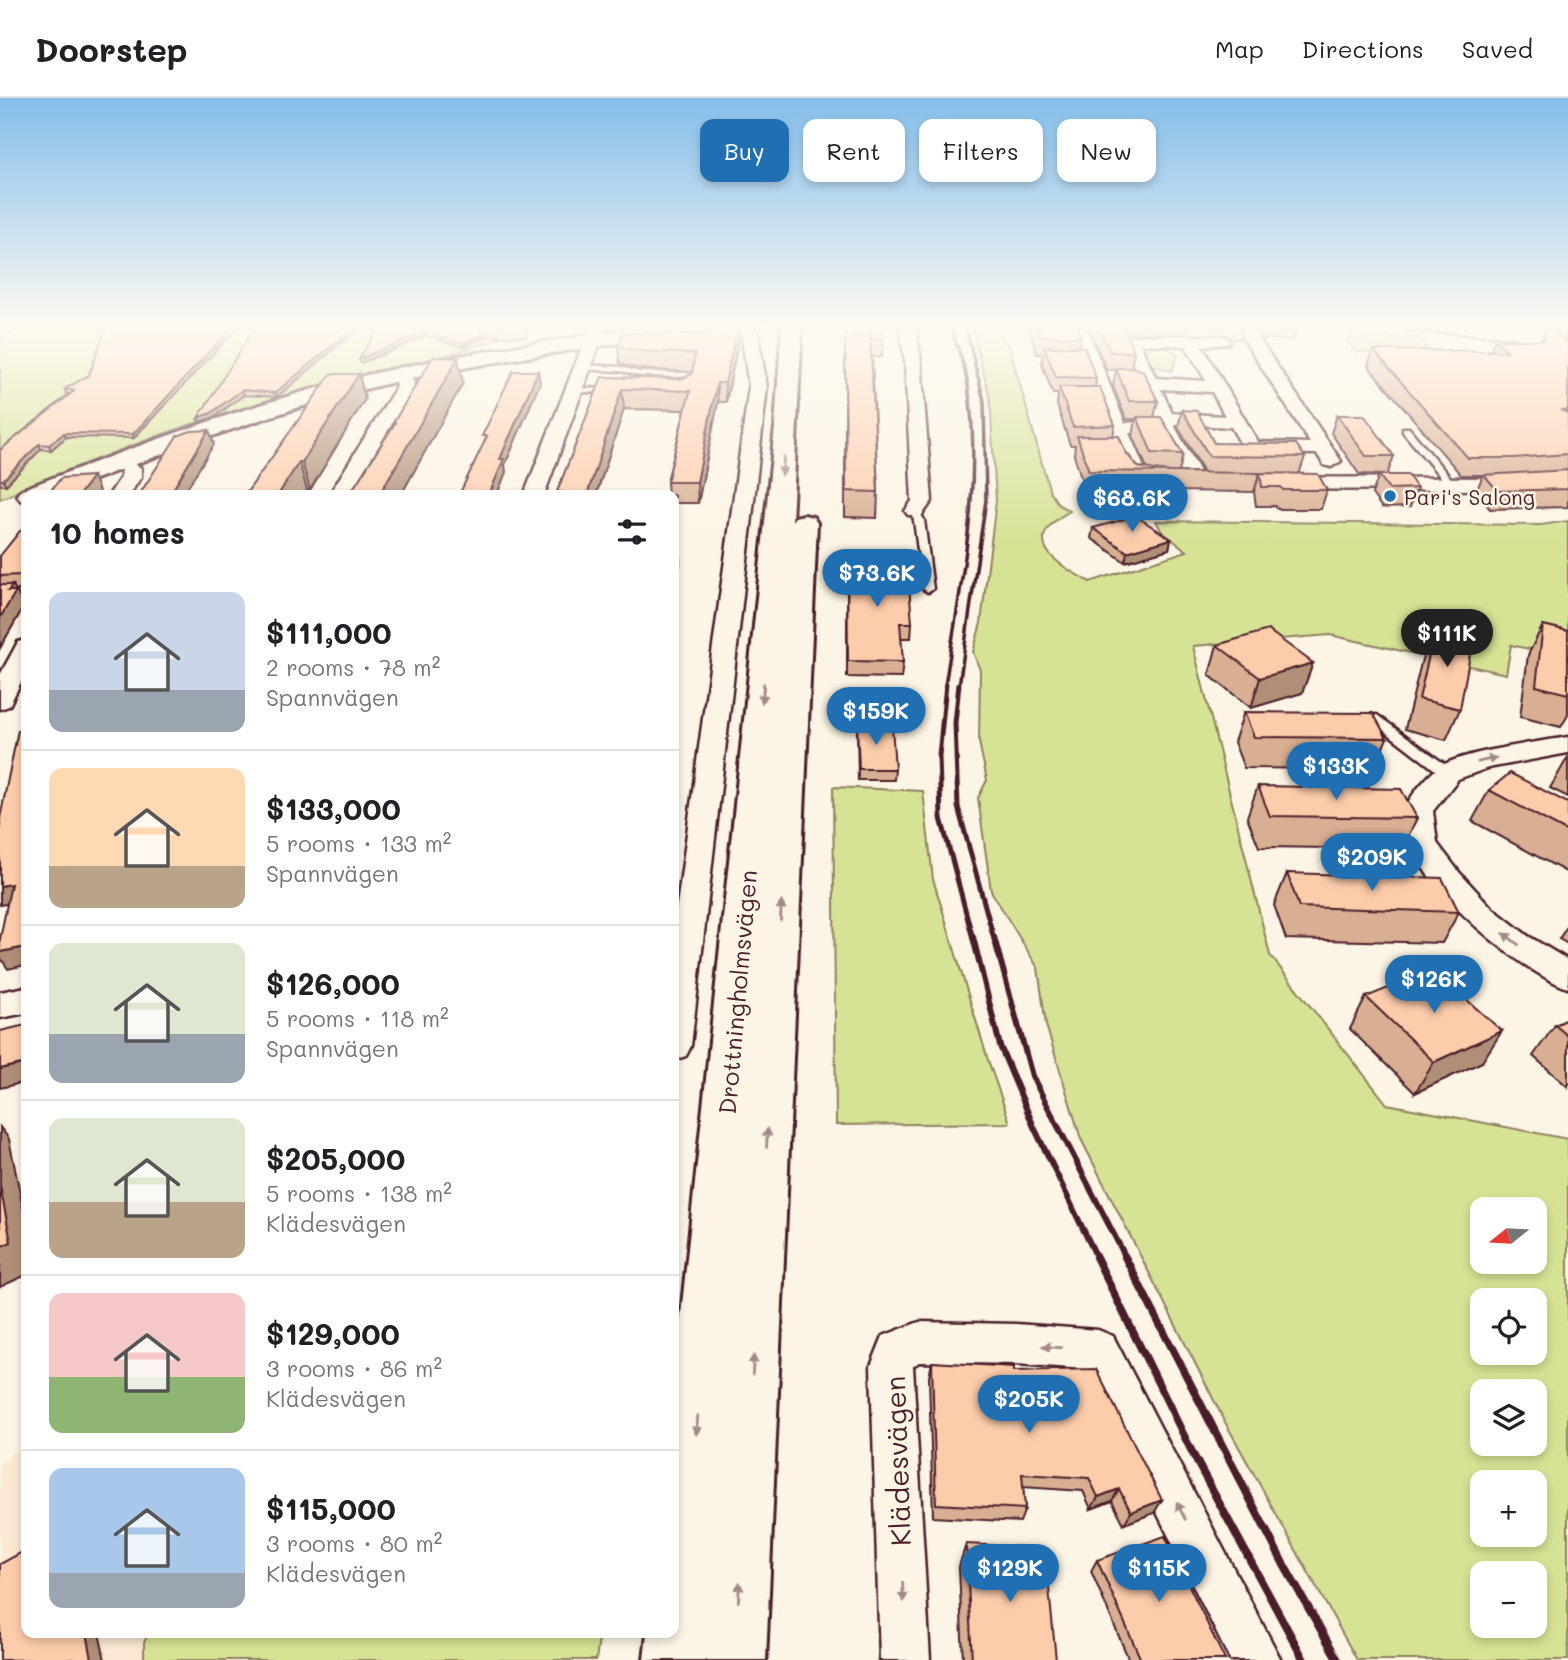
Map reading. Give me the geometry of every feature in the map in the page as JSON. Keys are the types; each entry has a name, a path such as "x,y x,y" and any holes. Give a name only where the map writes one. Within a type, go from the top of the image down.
{"main road":[{"path":"44,490 231,420 318,397"},
{"name":"Drottningholmsvägen","path":"679,1627 761,725 788,397"},
{"name":"Drottningholmsvägen","path":"734,1660 813,397"},
{"name":"Drottningholmsvägen","path":"676,1660 678,1638"}],"street":[{"path":"342,490 399,397"},
{"path":"536,490 571,397"},
{"name":"Drottningholmsvägen","path":"679,1007 757,397"},
{"path":"915,397 922,501 915,511"},
{"path":"1100,397 1118,428 1119,449 1141,479 1196,482 1507,484 1568,478"},
{"path":"1157,397 1166,422 1196,482"},
{"path":"1223,397 1252,447 1323,449"},
{"path":"1289,397 1347,484"},
{"path":"1118,428 1166,422 1237,422"},
{"path":"119,461 131,468 131,477 122,490"},
{"path":"0,701 21,657"},
{"path":"1568,745 1482,761 1448,773 1419,811 1423,844 1448,879 1481,916 1517,944 1568,976"},
{"path":"0,1005 21,1001"},
{"name":"Klädesvägen","path":"905,1660 892,1366 898,1350 919,1342 1016,1344 1098,1350 1256,1660"}],"lane":[{"path":"1406,430 1451,484"},
{"path":"915,511 919,520 928,589"},
{"path":"0,596 21,594"},
{"path":"1377,719 1448,773"}],"shaded area":[{"path":"21,1448 21,1638 146,1638 144,1660 0,1660 0,1463"}],"green space":[{"path":"0,397 281,397 126,447 0,499"},
{"path":"990,397 1023,397 1050,492 1059,505 1070,511 1054,522 1046,532 1044,541 1047,550 1054,559 1090,582 1187,551 1162,532 1156,521 1541,525 1568,521 1568,658 1511,645 1506,674 1330,635 1193,646 1270,955 1387,1104 1568,1139 1568,1660 1357,1660 1225,1422 1081,1139 1046,1025 1038,968 991,891 978,798 987,780 979,742 980,670 973,652 981,623 996,501"},
{"path":"833,787 923,791 933,879 1010,1123 836,1125"},
{"path":"146,1638 599,1638 596,1660 144,1660"}],"building":[{"path":"67,397 167,397 133,434 64,433 49,445 39,444 3,480 0,480 0,450"},
{"path":"211,397 233,397 211,413 198,418"},
{"path":"315,397 344,397 281,490 249,490"},
{"path":"409,397 436,397 382,490 352,490 395,423"},
{"path":"501,397 527,397 500,459 504,459 491,490 461,490 487,436 482,436"},
{"path":"594,397 619,397 589,490 558,490"},
{"path":"689,397 714,397 697,482 667,482"},
{"path":"845,397 873,397 878,492 846,491"},
{"path":"1062,397 1104,397 1115,425 1073,427"},
{"path":"1127,397 1156,397 1158,401 1129,401"},
{"path":"1414,397 1568,397 1568,410 1560,410 1568,413 1568,454 1468,458"},
{"path":"1182,410 1197,411 1214,443 1296,444 1305,457 1209,456"},
{"path":"1337,415 1364,415 1394,456 1366,456"},
{"path":"1137,417 1161,417 1183,454 1152,453"},
{"path":"209,430 173,490 142,490 177,436 191,431"},
{"path":"1077,436 1119,436 1126,453 1138,467 1166,472 1089,471"},
{"path":"1568,470 1568,489 1498,491 1484,475"},
{"path":"1260,473 1318,474 1327,490 1262,487"},
{"path":"1379,475 1408,475 1417,488 1389,489"},
{"path":"93,476 83,490 51,490 61,478"},
{"path":"1136,516 1171,539 1127,552 1093,528"},
{"path":"20,531 21,575 0,576 0,556"},
{"path":"847,559 907,560 912,623 900,623 903,662 848,661"},
{"path":"0,585 13,585 8,591 16,591 0,618"},
{"path":"1543,625 1568,631 1568,694 1536,686"},
{"path":"1435,629 1473,638 1460,709 1419,699"},
{"path":"1268,630 1313,663 1260,678 1217,645"},
{"path":"1244,712 1373,713 1387,738 1254,737"},
{"path":"857,725 892,726 895,769 859,769"},
{"path":"21,729 21,948 0,952 11,884 0,886 0,818 18,730"},
{"path":"1510,773 1568,803 1568,832 1489,790"},
{"path":"1258,786 1401,789 1417,818 1270,816"},
{"path":"1287,873 1442,878 1459,912 1299,907"},
{"path":"1433,970 1502,1031 1434,1062 1366,997"},
{"path":"1568,1019 1568,1036 1555,1025"},
{"path":"21,1026 21,1064 0,1069 0,1031"},
{"path":"0,1186 11,1242 0,1247"},
{"path":"932,1362 1014,1367 1014,1371 1096,1369 1162,1500 1131,1512 1119,1489 1098,1497 1089,1478 1022,1474 1025,1509 936,1504"},
{"path":"1165,1536 1225,1660 1141,1660 1097,1560"},
{"path":"966,1544 1045,1548 1056,1660 972,1660"},
{"path":"21,1553 21,1638 88,1638 92,1659 0,1660 0,1564"}],"railway":[{"path":"945,686 968,536 973,461 969,397"},
{"path":"959,686 986,500 983,397"},
{"path":"946,684 939,756 941,818 973,939"},
{"path":"959,684 955,723 958,807 994,939"},
{"path":"973,937 1000,1046 1034,1127 1097,1258"},
{"path":"994,937 1032,1076 1126,1258"},
{"path":"1096,1257 1197,1462 1304,1660"},
{"path":"1125,1257 1284,1565 1338,1660"}],"place":[{"name":"Pari's Salong","path":"1390,496"}]}
